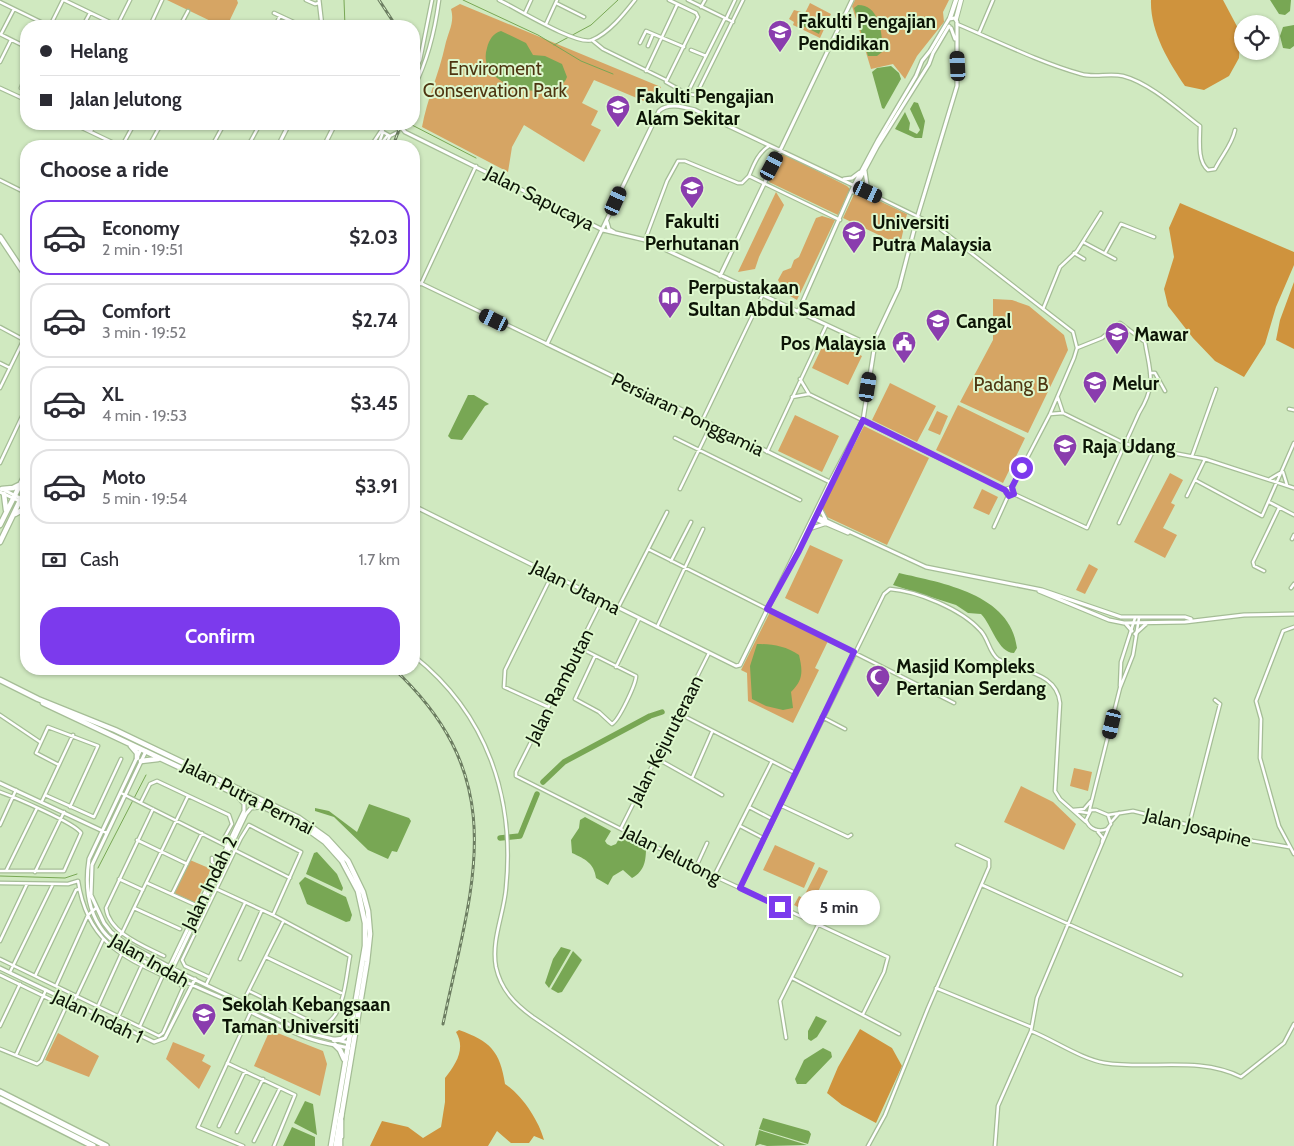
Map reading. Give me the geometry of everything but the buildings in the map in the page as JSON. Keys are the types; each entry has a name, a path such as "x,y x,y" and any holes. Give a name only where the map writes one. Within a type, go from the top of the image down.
{"highway":[{"path":"0,1092 106,1146"},
{"path":"0,1098 94,1146"},
{"path":"336,1146 341,1115"}],"main road":[{"path":"950,18 956,0"},
{"path":"956,23 961,0"},
{"path":"0,238 20,267"},
{"path":"6,512 1,492 16,487 20,483"},
{"path":"0,525 20,485"},
{"path":"12,517 20,508"},
{"path":"0,542 12,517 20,508"},
{"name":"Jalan Putra Permai","path":"0,680 38,699 87,717 130,737 312,826 327,838 348,861 363,892 370,934 350,1046 341,1115 341,1146"},
{"name":"Jalan Putra Permai","path":"38,699 48,706 300,824 325,842 342,861 358,891 364,910 365,939 351,1027 350,1046 344,1063 331,1146"},
{"path":"130,737 144,750 160,752"},
{"path":"126,742 136,751 139,759 164,760"},
{"path":"344,1063 342,1052 334,1042 344,1037 351,1027"}],"street":[{"path":"53,20 64,0 104,20"},
{"path":"119,20 129,0"},
{"path":"153,20 162,0"},
{"path":"306,0 315,4 319,2 321,20"},
{"path":"420,60 432,0"},
{"path":"420,73 435,27 439,0"},
{"path":"499,0 572,37 592,40 603,49 666,81 687,94 696,95 744,0"},
{"path":"525,13 531,0"},
{"path":"592,40 618,19 635,0"},
{"path":"666,81 698,17 696,13 670,0"},
{"path":"685,8 688,0 733,22"},
{"path":"701,7 705,0"},
{"path":"687,94 735,0"},
{"path":"720,276 852,0"},
{"path":"979,33 993,0"},
{"path":"0,1 37,20"},
{"path":"546,24 556,2 584,17"},
{"path":"646,71 677,4"},
{"path":"14,9 0,35 20,44"},
{"path":"183,20 188,11"},
{"path":"87,20 90,13"},
{"path":"274,13 289,20"},
{"path":"278,20 280,16"},
{"path":"840,179 848,179 863,171 929,64 933,53 949,26 950,18"},
{"path":"950,18 956,23 979,33 1084,75 1107,74 1125,77 1170,102 1200,126 1201,156 1204,167 1208,170 1215,169 1224,152 1229,148 1235,130"},
{"path":"798,312 863,171 916,76 922,61 949,26 956,23"},
{"path":"801,540 820,507 863,420 878,330 899,288 918,216 957,86 956,23"},
{"path":"949,26 956,42"},
{"path":"640,43 645,31 684,47"},
{"path":"648,46 653,34"},
{"path":"0,62 11,40"},
{"path":"691,50 706,56"},
{"path":"0,88 20,97"},
{"path":"421,284 547,344 659,111 664,107 676,106 695,110 935,225 1073,332 1076,336 1077,348 1058,397 1014,482 1012,487 1014,494"},
{"path":"87,130 108,140"},
{"path":"384,130 389,135"},
{"path":"384,140 389,135 405,132"},
{"name":"Jalan Sapucaya","path":"405,132 603,230 645,240 874,348"},
{"path":"387,140 389,135"},
{"path":"645,240 667,181 678,161 685,161 742,183 749,176 757,158 769,146"},
{"name":"Jalan Sapucaya","path":"421,284 476,166"},
{"path":"863,171 868,192"},
{"path":"749,176 840,220"},
{"path":"0,180 20,190"},
{"path":"1043,309 1060,267 1084,242 1101,213"},
{"path":"607,222 609,229 614,232"},
{"path":"1105,253 1121,224 1154,237"},
{"path":"1084,242 1115,259"},
{"path":"1074,253 1084,260"},
{"path":"702,421 762,296"},
{"path":"994,527 1008,496 1014,494 1087,528 1139,413 1150,395 1150,373 1144,342 1120,324 1102,338 1077,348"},
{"path":"767,452 826,326"},
{"path":"0,327 20,337"},
{"name":"Persiaran Ponggamia","path":"547,344 831,483"},
{"path":"0,388 20,349"},
{"path":"0,363 10,368"},
{"path":"1150,373 1155,373 1165,391"},
{"path":"800,379 810,394 1005,490 1008,496"},
{"path":"1192,456 1216,389"},
{"path":"792,397 810,394"},
{"path":"1058,397 1063,413"},
{"path":"1289,409 1294,410"},
{"path":"1050,414 1063,413 1126,444 1205,459 1294,488"},
{"path":"0,463 20,421"},
{"path":"680,489 711,425"},
{"path":"675,438 800,500"},
{"path":"1195,480 1262,516 1294,443"},
{"path":"1118,523 1154,448"},
{"path":"1188,496 1205,459"},
{"path":"1270,479 1283,470"},
{"path":"1283,470 1283,477 1287,485"},
{"path":"767,609 831,483"},
{"path":"1005,490 1012,487"},
{"path":"1,492 20,501"},
{"path":"788,568 810,529 822,498"},
{"path":"1268,502 1294,515"},
{"path":"820,507 826,523"},
{"path":"1264,571 1254,566 1253,562 1280,508"},
{"name":"Jalan Utama","path":"420,509 657,628 738,666 767,609"},
{"path":"618,608 667,512"},
{"path":"814,518 926,567 1038,591 1113,616 1137,618 1185,617 1191,619 1294,614"},
{"path":"672,561 691,522"},
{"path":"810,529 826,523"},
{"path":"657,628 703,528"},
{"path":"1292,539 1294,535"},
{"path":"648,549 954,703"},
{"path":"548,707 504,687 503,684 505,670 552,575"},
{"path":"1291,588 1294,584"},
{"path":"740,888 881,599 886,591 893,589 936,602 980,629 996,657 1051,683 1057,691 1060,704 1054,787 1056,795 1097,830 1103,838 1101,848"},
{"path":"1038,591 1109,620 1124,623 1185,622 1191,619"},
{"name":"Jalan Rambutan","path":"516,772 602,600"},
{"path":"1086,822 1120,688 1121,668 1137,618"},
{"path":"616,666 639,619"},
{"path":"1120,688 1134,655 1134,632 1124,623"},
{"path":"1134,632 1147,623"},
{"path":"1294,627 1283,631 1256,701 1261,719 1260,758 1272,804 1289,847 1294,854"},
{"path":"578,647 616,666 636,678 617,720 612,724 599,712 574,699 595,656"},
{"name":"Jalan Kejuruteraan","path":"621,828 709,652"},
{"path":"420,661 450,690 482,739 499,782 509,830 509,842 506,893 495,954 499,978 508,995 533,1017 722,1146"},
{"path":"1121,668 1129,670"},
{"path":"1189,825 1220,704 1215,700"},
{"path":"678,713 795,773"},
{"path":"0,715 40,742"},
{"path":"822,717 845,729"},
{"path":"59,765 37,755 37,749 46,728 51,726 99,747 70,806"},
{"path":"692,778 712,732"},
{"path":"42,801 73,735"},
{"name":"Jalan Indah","path":"144,750 92,865 92,895 104,923 117,938 194,979 305,1032 350,1046"},
{"path":"656,758 722,795"},
{"path":"45,795 89,816 96,816 122,759"},
{"path":"714,876 772,761"},
{"name":"Jalan Jelutong","path":"516,772 519,778 714,876 888,957 884,972 864,1014"},
{"path":"141,802 150,784 155,781 231,817 232,824 222,842"},
{"path":"0,783 107,833"},
{"path":"0,825 16,789"},
{"path":"0,792 60,819 77,828 81,833 66,869 60,872 0,871"},
{"path":"1072,810 1084,809 1094,792"},
{"path":"123,794 222,842 235,851 290,878"},
{"name":"Jalan Indah","path":"123,794 102,831 91,854 88,866 87,890 92,911 102,930 114,942 192,985 310,1039 334,1042"},
{"path":"117,938 122,933 188,796"},
{"name":"Jalan Indah 2","path":"168,973 229,846 245,806 237,796"},
{"path":"1092,802 1096,810"},
{"path":"780,805 848,837 851,835"},
{"name":"Jalan Indah 2","path":"210,886 218,866 249,810 260,806"},
{"path":"749,807 772,819"},
{"path":"6,871 37,808"},
{"path":"152,809 106,904 108,915 122,933 164,956"},
{"path":"995,1146 996,1111 1031,1031 1034,1006 1110,825 1108,815 1096,810 1089,812 1072,810"},
{"name":"Jalan Josapine","path":"1108,815 1133,811 1253,842 1289,847"},
{"path":"35,872 64,812"},
{"path":"1097,830 1106,830 1120,812"},
{"path":"209,978 185,966 183,958 248,826 252,825 301,852 273,916"},
{"path":"740,826 763,838"},
{"path":"172,894 202,832"},
{"path":"137,840 187,864"},
{"path":"696,867 707,844"},
{"path":"868,1146 885,1115 936,988 982,886 989,860 957,845"},
{"path":"212,858 212,862 218,866"},
{"path":"119,879 143,890"},
{"path":"0,887 1,883 68,884 77,880 88,915 104,940 121,955 181,984 182,990 162,1035 155,1034 0,959"},
{"path":"146,883 200,906"},
{"path":"0,941 27,884"},
{"path":"10,972 53,884"},
{"path":"210,886 246,902 350,956 336,1012 330,1021 324,1025 314,1023 249,992"},
{"path":"982,886 1181,975"},
{"path":"35,976 72,897 79,889"},
{"path":"206,985 246,902"},
{"path":"56,986 88,915 96,908"},
{"path":"134,908 180,929"},
{"path":"240,959 262,910"},
{"path":"243,1002 283,922"},
{"path":"786,1038 780,1004 818,925"},
{"path":"73,1004 104,940"},
{"path":"97,1006 121,955"},
{"path":"266,957 342,993"},
{"path":"115,1024 142,965"},
{"name":"Jalan Indah 1","path":"0,968 154,1042 162,1040 168,1033 194,979"},
{"path":"0,975 65,1009 41,1062 37,1064 0,1048"},
{"path":"140,1027 163,976"},
{"path":"792,978 899,1034"},
{"path":"0,1026 20,984"},
{"path":"936,988 1022,1025 1031,1027"},
{"path":"16,1055 46,990"},
{"path":"228,1001 230,996"},
{"path":"243,1146 198,1127 253,1007"},
{"path":"1031,1031 1104,1063 1203,1065 1241,1076 1284,1043 1294,1024"},
{"path":"227,1063 294,1094 296,1097 274,1146"},
{"path":"219,1126 245,1071"},
{"path":"237,1132 263,1079"},
{"path":"254,1141 280,1088"},
{"path":"341,1146 343,1101"}],"green space":[{"path":"167,0 237,0 238,3 230,20 209,20"},
{"path":"855,0 949,0 943,12 944,22 917,56 905,79 893,64 871,69 852,6"},
{"path":"810,3 831,14 820,38 793,25 794,22 789,19 794,10 805,13"},
{"name":"Enviroment Conservation Park","path":"460,4 661,87 651,104 594,80 582,103 598,111 591,125 601,130 584,162 524,125 512,147 508,172 422,127 451,28 451,9"},
{"path":"782,153 850,189 838,215 769,182"},
{"path":"856,190 907,214 900,245 843,218"},
{"path":"776,192 784,205 755,269 738,272"},
{"path":"822,216 835,220 797,300 785,293 778,280 783,271 791,268 794,260 799,257 816,218"},
{"name":"Padang B","path":"993,299 1012,300 1029,306 1064,335 1068,350 1028,433 960,402 993,340"},
{"path":"826,339 862,356 848,385 812,368"},
{"path":"890,383 936,406 917,442 872,420"},
{"path":"958,405 1025,438 1003,483 936,450"},
{"path":"937,411 948,416 940,435 928,430"},
{"path":"795,415 839,436 822,472 778,451"},
{"path":"864,426 929,458 887,545 827,517 822,507"},
{"path":"1170,473 1183,480 1171,503 1175,505 1163,528 1177,535 1165,558 1134,542"},
{"path":"982,489 998,497 989,515 973,508"},
{"path":"810,545 843,560 818,614 785,598"},
{"path":"1089,564 1098,569 1085,594 1076,590"},
{"path":"770,612 828,641 815,668 819,670 793,723 748,701 747,673 741,670"},
{"path":"1074,768 1092,772 1088,791 1070,786"},
{"path":"1021,786 1053,802 1076,824 1064,850 1004,822"},
{"path":"775,845 815,863 804,888 763,870"},
{"path":"190,860 211,869 196,903 174,893"},
{"path":"819,867 828,871 813,902 815,904 810,913 794,905 799,896 803,898"},
{"path":"270,1030 323,1051 327,1064 320,1096 254,1066"},
{"path":"58,1033 99,1056 89,1077 45,1060"},
{"path":"173,1042 205,1055 202,1061 211,1066 199,1089 166,1059"}],"shaded area":[{"path":"1151,0 1223,0 1234,21 1234,60 1238,60 1229,76 1204,90 1185,86 1161,45 1151,12"},
{"path":"1270,0 1291,0 1290,11 1285,15 1279,14"},
{"path":"858,5 865,6 871,10 879,22 882,52 877,56 868,56 854,8"},
{"path":"801,14 823,24 819,34 797,23"},
{"path":"1294,25 1294,46 1290,49 1283,48 1280,36 1283,27"},
{"path":"501,31 526,43 533,55 545,56 562,64 567,77 561,85 549,90 535,91 504,83 493,74 486,62 487,48 492,37"},
{"path":"891,66 899,73 901,79 884,109 882,108 872,72 877,68"},
{"path":"914,102 918,103 925,121 922,138 915,138 895,129 905,112 910,123 909,130 917,134 920,130 910,109"},
{"path":"1180,203 1294,252 1294,265 1276,307 1265,344 1244,377 1215,361 1193,338 1168,306 1164,289 1174,257 1169,228"},
{"path":"1294,282 1294,349 1276,340 1280,320"},
{"path":"468,395 474,395 489,404 485,406 462,440 451,439 448,436"},
{"path":"899,573 954,587 988,603 1002,615 1012,630 1017,648 1014,653 1008,652 999,644 981,614 968,613 956,605 893,585"},
{"path":"757,644 779,646 799,655 801,675 798,684 791,692 793,708 783,710 766,706 752,699 750,666"},
{"path":"369,804 409,818 411,821 397,852 392,851 388,859 368,850 334,817 315,811 315,808 329,811 357,832"},
{"path":"585,817 611,831 605,841 611,846 616,844 621,835 646,847 644,865 640,872 632,878 623,870 613,876 608,885 596,878 591,865 572,853 571,840 579,828 580,820"},
{"path":"317,852 337,874 343,888 342,891 306,874 314,853"},
{"path":"305,877 346,897 352,915 350,921 346,922 307,904 299,883"},
{"path":"561,947 571,950 549,988 545,983 553,959"},
{"path":"573,951 582,960 562,992 558,993 551,989"},
{"path":"816,1016 827,1021 817,1037 811,1041 808,1039 808,1031"},
{"path":"860,1029 892,1048 902,1066 876,1123 842,1105 827,1093 838,1067"},
{"path":"459,1030 479,1038 492,1049 500,1063 505,1084 518,1095 529,1109 544,1140 534,1136 529,1143 511,1143 497,1131 488,1146 370,1146 382,1121 408,1127 423,1138 441,1127 445,1102 445,1078 453,1067 460,1050 459,1038 456,1032"},
{"path":"823,1048 831,1052 832,1057 806,1084 797,1084 795,1079 804,1060"},
{"path":"305,1101 313,1104 317,1135 294,1123"},
{"path":"763,1118 809,1131 811,1134 808,1144 759,1129"},
{"path":"292,1127 315,1137 315,1146 283,1146"},
{"path":"759,1130 807,1145 767,1146 760,1144 755,1146"}],"waterway":[{"path":"344,0 345,20"},
{"path":"463,0 538,35 581,61 613,74"},
{"path":"554,45 591,25 618,0"},
{"path":"420,129 476,158"},
{"path":"543,782 564,762 650,716 662,712"},
{"path":"98,868 146,775"},
{"path":"500,838 520,836 537,794"},
{"path":"0,876 65,878 77,874"}],"railway":[{"path":"379,0 392,20"},
{"path":"395,140 399,130"},
{"path":"399,675 432,711 456,752 470,794 474,836 472,880 443,1024"}],"place":[{"name":"Fakulti Pengajian Pendidikan","path":"780,53"},
{"name":"Fakulti Pengajian Alam Sekitar","path":"618,128"},
{"name":"Fakulti Perhutanan","path":"692,209"},
{"name":"Universiti Putra Malaysia","path":"854,254"},
{"name":"Perpustakaan Sultan Abdul Samad","path":"670,319"},
{"name":"Cangal","path":"938,342"},
{"name":"Mawar","path":"1117,355"},
{"name":"Pos Malaysia","path":"904,364"},
{"name":"Melur","path":"1095,404"},
{"name":"Raja Udang","path":"1065,467"},
{"name":"Masjid Kompleks Pertanian Serdang","path":"878,698"},
{"name":"Sekolah Kebangsaan Taman Universiti","path":"204,1036"}],"route":[{"path":"780,907 740,888 854,652 767,609 799,551 863,420 1005,490 1006,495 1009,496 1012,496 1015,492 1012,487 1022,468"}]}
